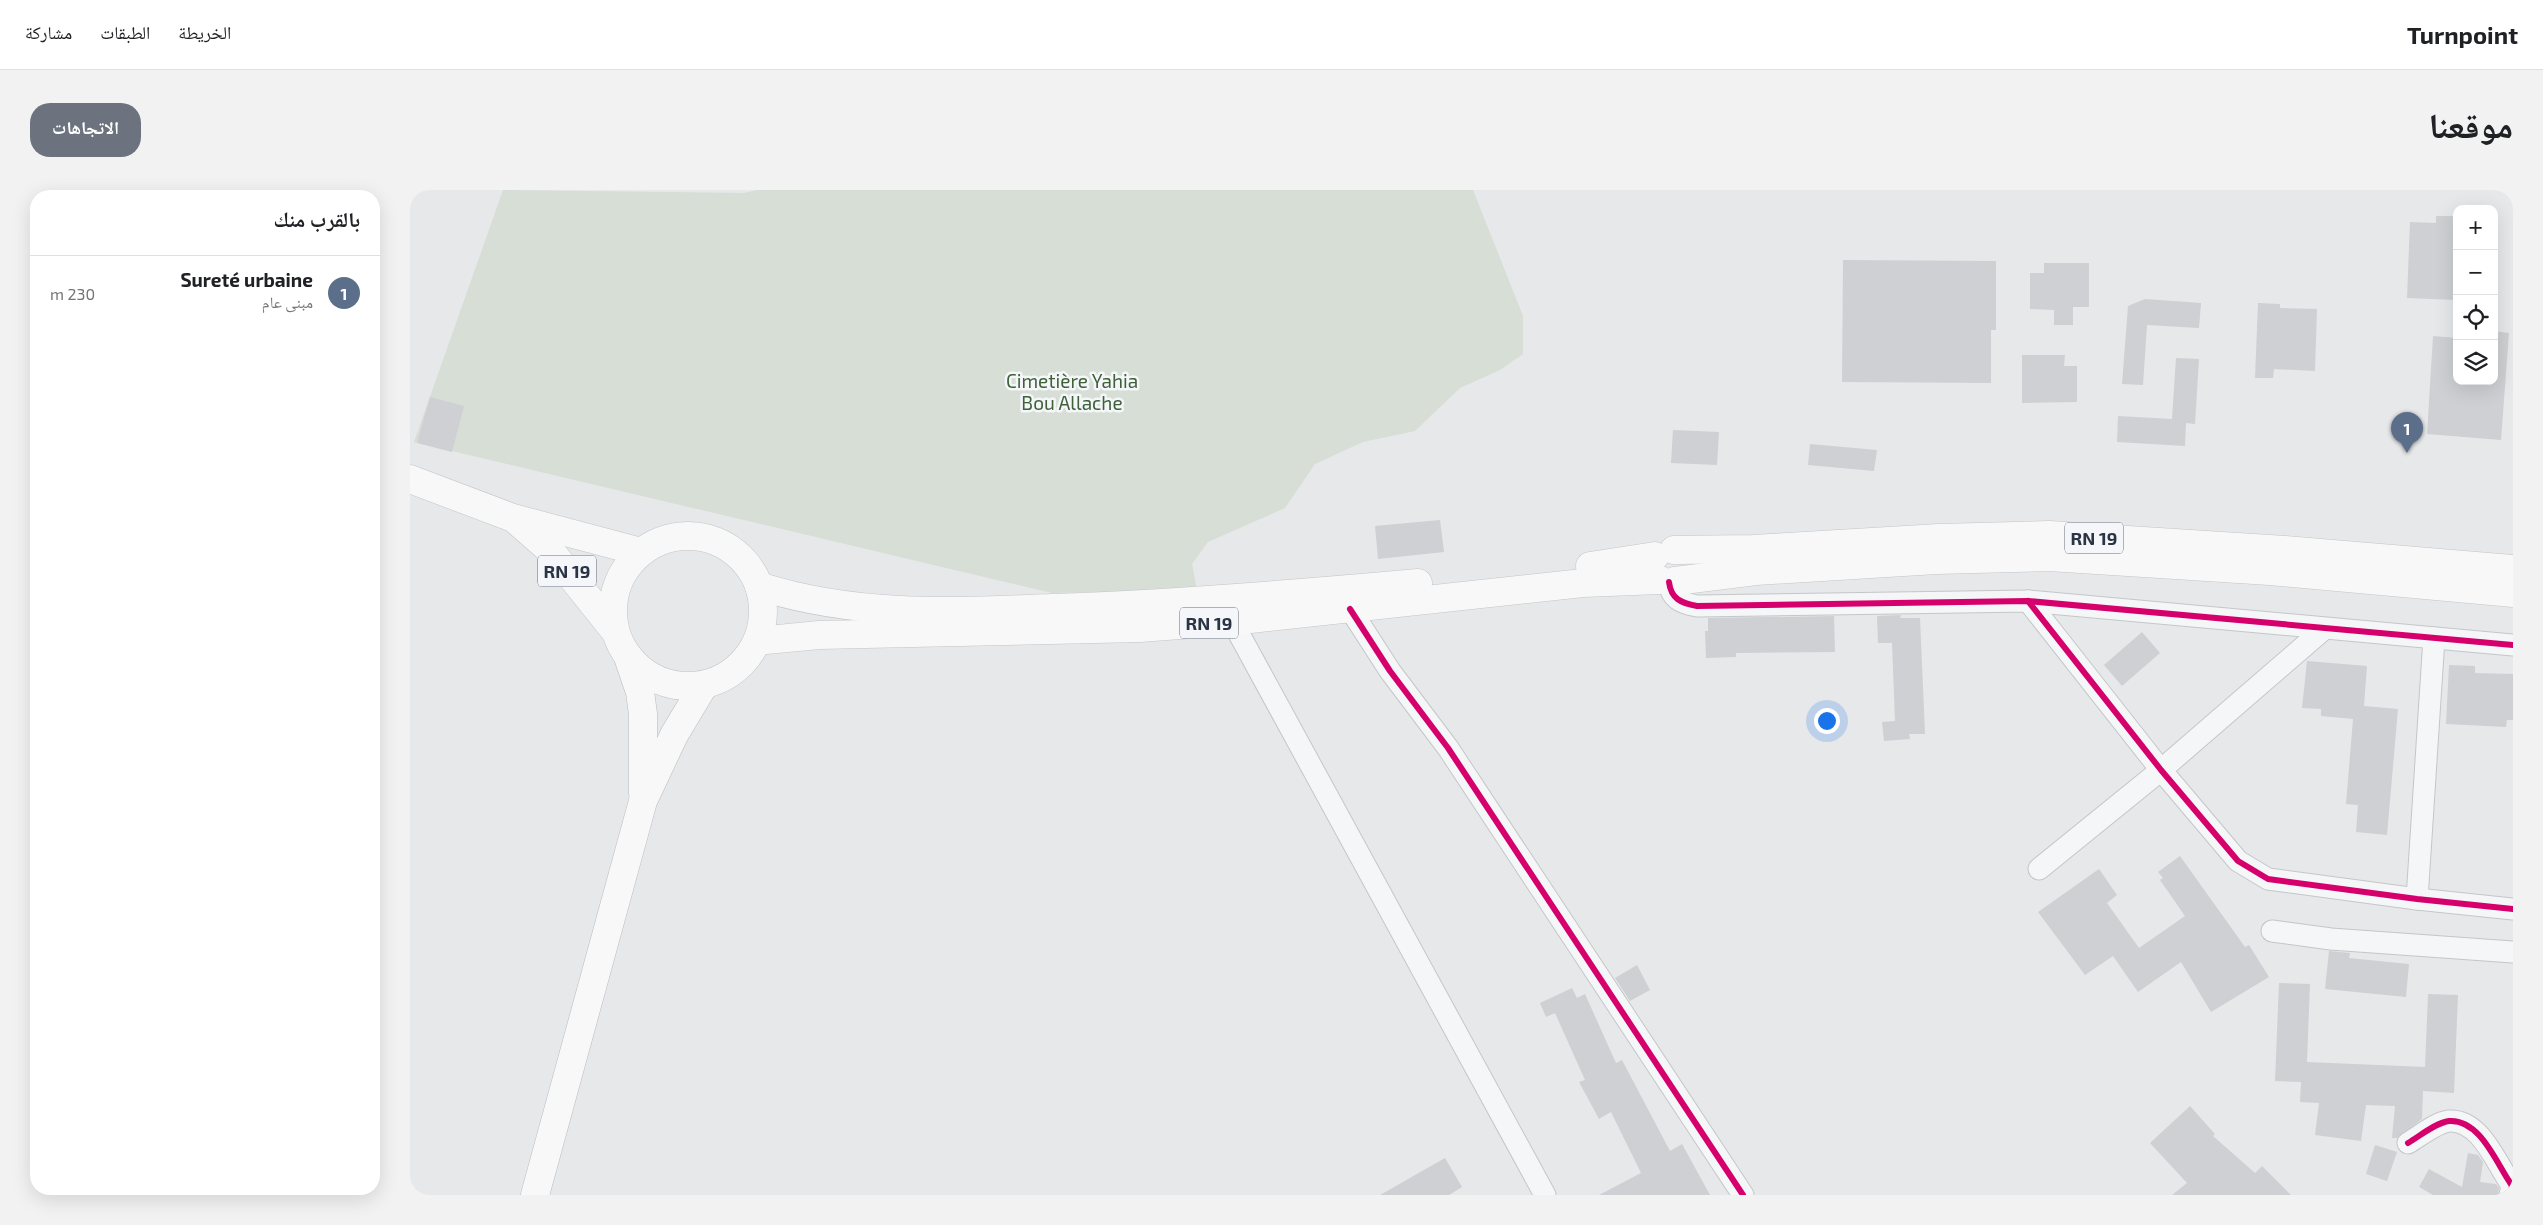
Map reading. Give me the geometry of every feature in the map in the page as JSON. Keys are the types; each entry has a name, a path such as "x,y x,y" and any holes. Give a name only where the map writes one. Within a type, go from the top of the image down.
{"main road":[{"name":"RN 19","path":"410,479 513,518 640,552"},
{"name":"RN 19","path":"513,518 550,550 614,630"},
{"path":"628,657 643,672 662,682 683,686 704,684 726,676 744,661 757,641 762,623 764,604 760,586 748,565 731,548 709,538 685,535 662,540 640,552 626,567 616,587 612,608 614,630 628,657 640,692 643,714 643,801"},
{"name":"RN 19","path":"757,641 819,635 1140,628 1232,621 1583,583 1666,570 1753,549 1948,537 2049,535 2285,550 2513,569"},
{"name":"RN 19","path":"760,586 820,603 880,609 958,611 1136,605 1298,594 1607,564 1666,570 1756,571 1936,560 2041,556 2083,557 2270,570 2513,593"},
{"path":"536,1195 643,801 674,735 704,684"}],"street":[{"path":"1666,570 1671,593 1675,598 1697,606 2028,601 2513,645"},
{"path":"2028,601 2161,770 2238,861 2268,879 2417,899 2513,909"},
{"path":"1350,609 1390,671 1448,748 1742,1195"},
{"path":"1232,621 1545,1195"},
{"path":"2039,869 2161,770 2324,629"},
{"path":"2417,899 2434,638"},
{"path":"2272,931 2331,940 2513,952"},
{"path":"2408,1143 2437,1125 2449,1121 2462,1122 2473,1128 2509,1180 2512,1186 2510,1195"}],"green space":[{"name":"Cimetière Yahia Bou Allache","path":"503,190 744,193 757,190 1473,190 1523,316 1523,354 1500,370 1460,388 1415,431 1363,442 1315,464 1285,508 1208,542 1192,564 1197,590 1052,593 414,442"}],"building":[{"path":"2436,216 2453,216 2453,300 2407,298 2410,222 2436,223"},
{"path":"1843,260 1996,261 1996,330 1991,330 1991,383 1842,382"},
{"path":"2044,263 2089,263 2089,307 2073,307 2073,325 2054,325 2054,310 2030,309 2030,273 2044,273"},
{"path":"2145,299 2201,303 2199,328 2147,325 2143,385 2122,384 2128,306"},
{"path":"2258,303 2280,304 2280,308 2317,309 2315,371 2274,369 2273,378 2255,378"},
{"path":"2498,332 2509,333 2501,440 2427,434 2433,336 2453,338 2453,385 2498,385"},
{"path":"2022,355 2065,355 2064,366 2077,366 2077,402 2022,403"},
{"path":"2176,358 2199,359 2195,424 2186,423 2185,446 2117,442 2118,416 2172,419"},
{"path":"430,397 464,406 452,452 417,443"},
{"path":"1673,430 1719,432 1717,465 1671,463"},
{"path":"1810,444 1877,450 1874,471 1808,465"},
{"path":"1440,520 1444,552 1378,559 1375,526"},
{"path":"1901,615 1900,618 1920,618 1925,734 1909,734 1910,739 1884,741 1882,722 1895,721 1892,643 1878,643 1877,616"},
{"path":"1834,616 1835,652 1736,653 1736,657 1706,658 1705,631 1708,631 1708,618"},
{"path":"2142,632 2160,653 2122,686 2104,665"},
{"path":"2307,661 2367,666 2364,706 2398,709 2387,835 2356,832 2358,805 2346,804 2353,719 2321,716 2321,709 2302,708"},
{"path":"2449,665 2475,666 2475,673 2513,674 2513,720 2507,720 2506,727 2446,724"},
{"path":"2180,856 2245,947 2249,945 2269,977 2211,1012 2181,962 2138,992 2113,956 2085,975 2038,912 2099,869 2117,895 2107,903 2139,948 2185,916 2160,880 2163,878 2158,872"},
{"path":"2329,951 2350,953 2349,958 2409,964 2406,997 2325,989"},
{"path":"1637,965 1650,990 1630,1001 1615,978"},
{"path":"2279,983 2310,984 2307,1062 2425,1067 2428,994 2458,995 2454,1093 2423,1091 2422,1119 2397,1138 2392,1138 2395,1106 2366,1105 2361,1141 2315,1135 2319,1103 2300,1102 2301,1082 2275,1081"},
{"path":"1572,988 1577,998 1585,994 1616,1063 1622,1060 1670,1151 1682,1144 1710,1195 1599,1195 1641,1173 1611,1112 1599,1119 1579,1082 1585,1080 1555,1013 1546,1017 1540,1003"},
{"path":"2190,1106 2215,1134 2213,1136 2255,1173 2262,1166 2291,1195 2172,1195 2187,1183 2150,1143"},
{"path":"2375,1145 2397,1152 2387,1181 2366,1174"},
{"path":"2468,1153 2478,1155 2483,1162 2480,1182 2496,1184 2499,1188 2498,1195 2433,1195 2419,1187 2429,1169 2462,1187"},
{"path":"1445,1158 1462,1187 1449,1195 1380,1195"}],"cycle path":[{"path":"1669,582 1672,592 1678,599 1697,606 2028,601 2513,645"},
{"path":"2028,601 2161,770 2238,861 2268,879 2417,899 2513,909"},
{"path":"1350,609 1390,671 1448,748 1743,1195"},
{"path":"2408,1143 2444,1122 2460,1122 2469,1127 2485,1142 2512,1186 2510,1195"}],"place":[{"name":"Sureté urbaine","path":"2407,453"}]}
